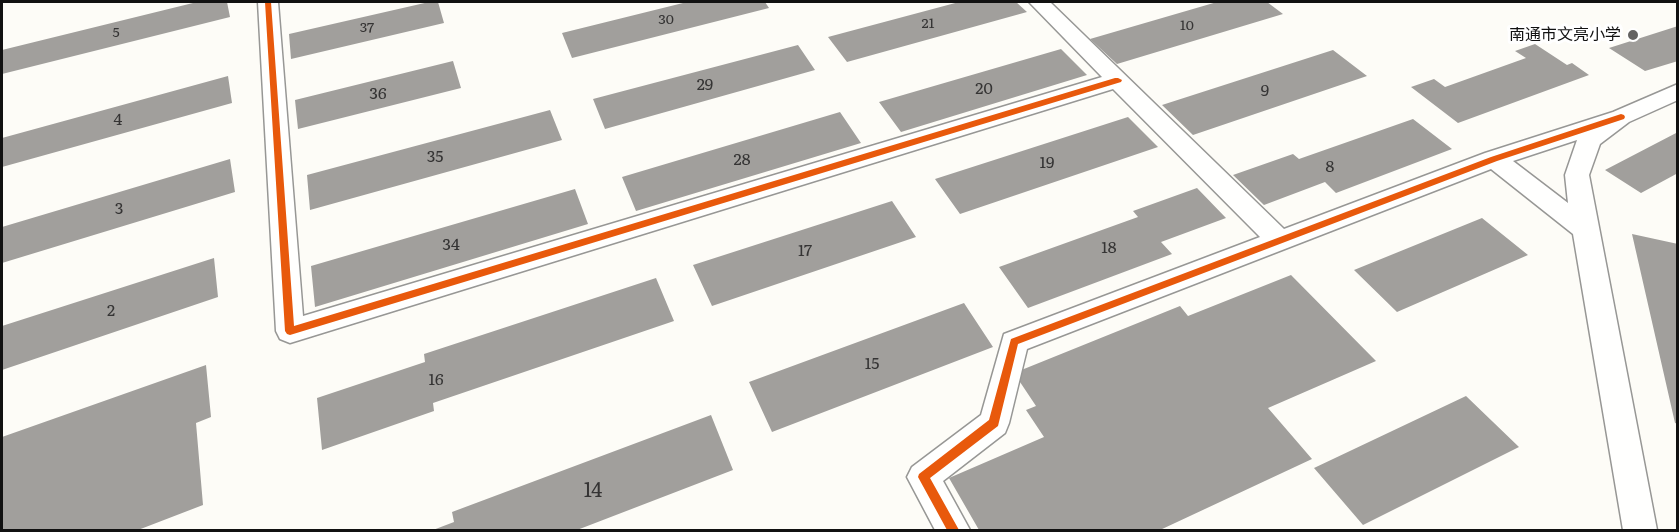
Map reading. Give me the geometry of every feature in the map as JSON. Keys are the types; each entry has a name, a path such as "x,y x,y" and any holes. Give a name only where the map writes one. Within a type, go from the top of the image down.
{"street":[{"path":"268,2 290,331 1118,80"},
{"path":"1039,2 1280,241"},
{"path":"953,531 923,477 994,423 1014,342 1494,159 1621,117 1677,91"},
{"path":"1621,117 1589,140 1578,175 1585,230 1640,531"},
{"path":"1494,159 1585,230"}],"building":[{"path":"197,2 227,2 230,17 2,74 2,50"},
{"path":"429,2 438,2 444,23 291,59 289,34"},
{"path":"687,2 765,2 769,8 572,58 562,33"},
{"path":"959,2 1016,2 1027,12 847,62 828,37"},
{"path":"1217,2 1267,2 1283,14 1117,64 1090,39"},
{"path":"1678,26 1678,61 1645,71 1609,48"},
{"path":"1535,44 1567,65 1572,63 1589,75 1458,123 1411,87 1434,79 1445,87 1526,58 1515,51"},
{"path":"798,45 815,70 605,129 593,99"},
{"path":"1061,49 1087,75 901,132 879,102"},
{"path":"1333,50 1367,76 1193,135 1162,105"},
{"path":"453,61 461,88 298,129 295,100"},
{"path":"228,76 232,103 2,167 2,138"},
{"path":"550,110 562,140 310,210 307,175"},
{"path":"840,112 861,143 636,211 622,177"},
{"path":"1128,117 1158,147 960,214 935,179"},
{"path":"1413,119 1452,149 1336,193 1325,182 1264,205 1233,175 1293,154 1299,159"},
{"path":"1678,132 1678,173 1641,193 1605,170"},
{"path":"230,159 235,192 2,263 2,227"},
{"path":"1197,188 1226,218 1161,242 1172,254 1028,308 999,267 1138,217 1133,211"},
{"path":"575,189 588,224 315,307 311,266"},
{"path":"892,201 916,237 712,306 693,265"},
{"path":"1482,218 1528,255 1397,312 1354,270"},
{"path":"1632,234 1678,244 1678,424 1675,423"},
{"path":"214,258 218,297 2,370 2,326"},
{"path":"1291,275 1376,361 1268,408 1312,459 1160,530 979,530 949,478 1044,437 1026,410 1036,406 1014,373 1180,306 1188,316"},
{"path":"656,278 674,321 433,403 434,411 322,450 317,398 425,362 424,354"},
{"path":"964,303 993,347 772,432 749,382"},
{"path":"206,365 211,417 196,423 203,505 138,530 2,530 2,437"},
{"path":"1466,396 1519,447 1363,525 1314,468"},
{"path":"711,415 733,470 577,530 433,530 454,522 452,512"}],"cycle path":[{"path":"268,2 290,331 1118,80"},
{"path":"953,530 923,477 994,423 1014,342 1494,159 1621,117"}],"place":[{"name":"南通市文亮小学","path":"1633,35"}]}
